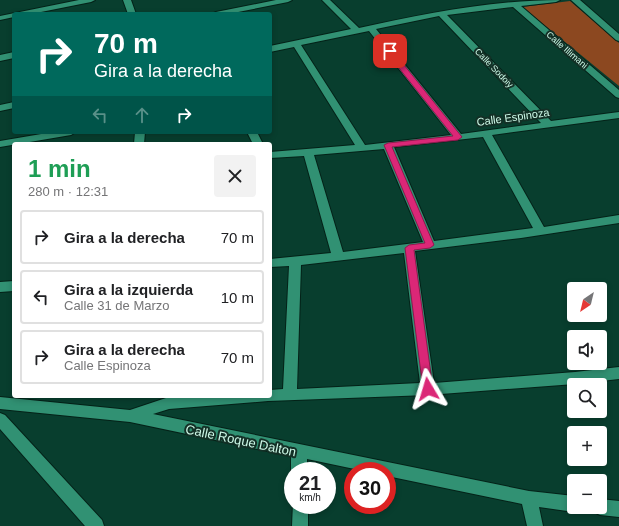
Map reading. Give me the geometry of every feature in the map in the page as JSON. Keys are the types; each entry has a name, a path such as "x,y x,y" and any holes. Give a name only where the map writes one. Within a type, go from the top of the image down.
{"street":[{"path":"28,12 91,0"},
{"path":"127,0 131,12"},
{"path":"226,12 288,0"},
{"path":"326,0 356,30"},
{"path":"485,0 491,7"},
{"path":"272,49 440,13 556,0"},
{"path":"575,0 619,38"},
{"name":"Calle Illimani","path":"514,4 619,96"},
{"name":"Calle Sodoiy","path":"440,13 548,124"},
{"path":"0,18 12,15"},
{"path":"370,27 458,137"},
{"path":"296,43 362,148"},
{"path":"0,58 12,55"},
{"path":"0,108 12,105"},
{"name":"Calle Espinoza","path":"272,155 362,148 458,137 619,114"},
{"path":"486,133 540,230"},
{"path":"23,142 61,134"},
{"path":"0,144 12,144"},
{"path":"388,145 430,245"},
{"path":"308,151 338,257"},
{"path":"272,263 338,257 521,234 619,219"},
{"path":"409,248 428,389"},
{"path":"290,394 295,261"},
{"path":"0,287 12,286"},
{"path":"272,396 428,389 575,378 619,373"},
{"path":"130,416 168,402 235,398"},
{"name":"Calle Roque Dalton","path":"0,403 130,416 299,452 529,498 567,503"},
{"path":"0,419 96,526"},
{"path":"299,452 299,462"},
{"path":"529,498 535,526"},
{"path":"607,508 619,509"},
{"path":"300,514 300,526"}],"shaded area":[{"path":"570,1 619,43 619,86 522,7"}],"route":[{"path":"390,51 458,137 388,145 430,245 409,248 428,389"}]}
